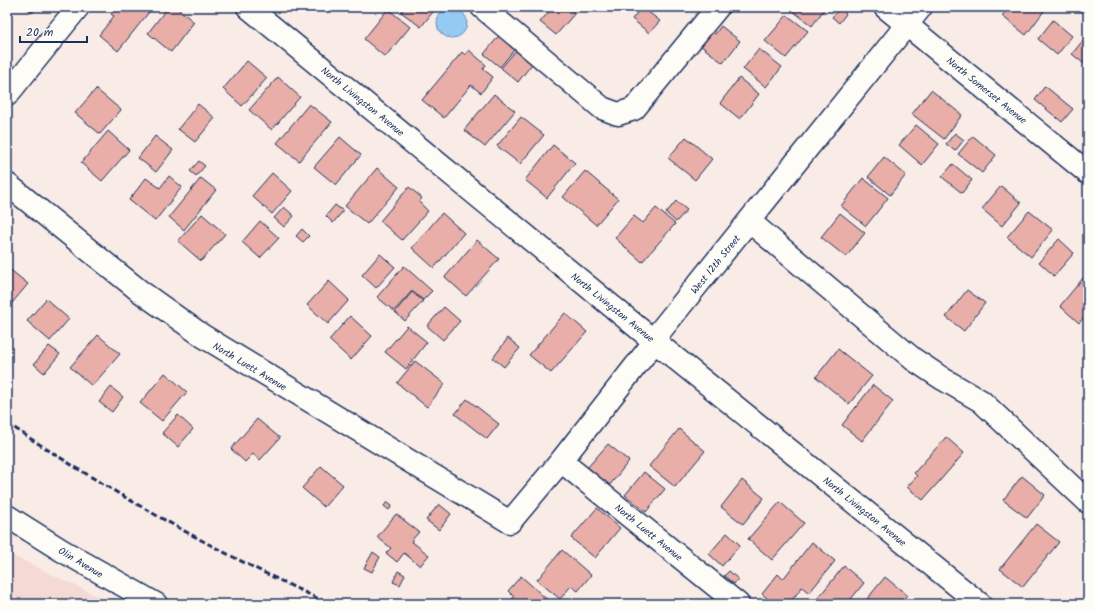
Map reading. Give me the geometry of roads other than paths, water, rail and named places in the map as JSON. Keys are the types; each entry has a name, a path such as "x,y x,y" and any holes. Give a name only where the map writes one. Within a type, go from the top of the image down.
{"street":[{"path":"7,95 78,7"},
{"name":"North Livingston Avenue","path":"248,7 654,341 980,604"},
{"path":"482,7 602,108 618,114 634,109 718,7"},
{"name":"North Somerset Avenue","path":"885,7 1088,173"},
{"name":"West 12th Street","path":"510,522 561,461 648,350 657,335 921,7"},
{"name":"North Luett Avenue","path":"7,184 141,292 202,336 510,522"},
{"path":"749,221 913,359 943,379 981,401 1088,502"},
{"name":"North Luett Avenue","path":"561,461 738,604"},
{"name":"Olin Avenue","path":"7,516 68,554 156,604"}],"water":[{"path":"452,8 463,12 467,23 463,34 452,38 441,34 437,23 441,12"}],"railway":[{"path":"7,423 85,473 206,543 330,604"}]}
